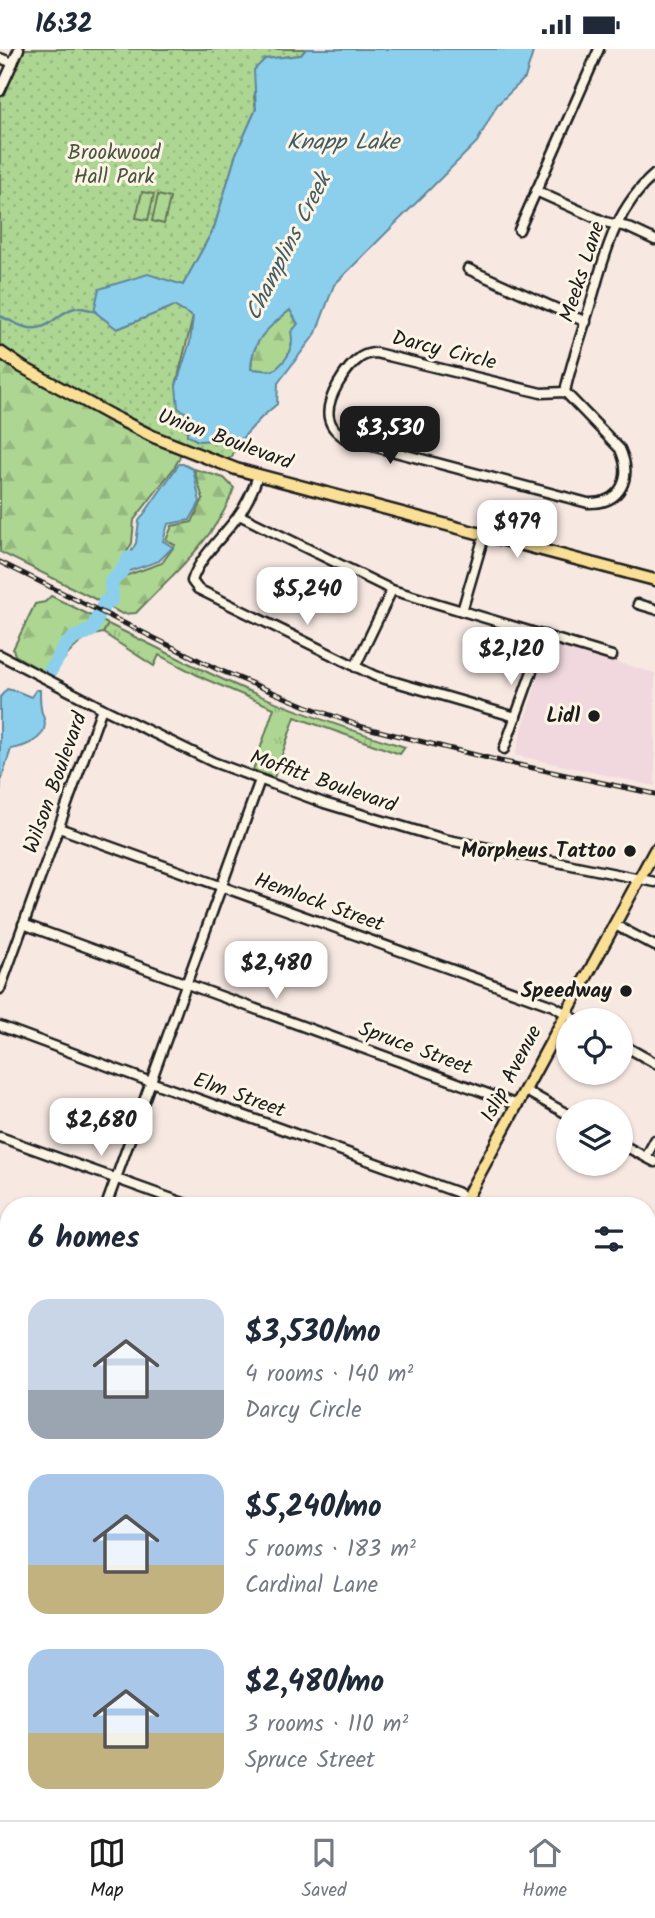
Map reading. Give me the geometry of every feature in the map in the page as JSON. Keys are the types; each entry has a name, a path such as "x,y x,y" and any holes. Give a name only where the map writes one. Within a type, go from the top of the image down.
{"main road":[{"name":"Union Boulevard","path":"0,352 65,392 154,437 205,458 258,476 655,580"},
{"name":"Islip Avenue","path":"569,1008 655,850"},
{"name":"Islip Avenue","path":"468,1197 556,1033"}],"street":[{"path":"0,91 19,49"},
{"path":"519,230 599,49"},
{"path":"0,58 13,63"},
{"name":"Meeks Lane","path":"565,392 571,364 611,235 639,189 655,174"},
{"path":"536,191 655,240"},
{"path":"468,269 586,322"},
{"name":"Darcy Circle","path":"376,353 541,393 565,392 620,449 625,459 624,481 615,496 607,501 587,503 346,439 332,426 328,417 330,401 340,381 360,357 376,353"},
{"path":"258,476 250,498 239,516 196,570 192,581 198,589 375,676 516,717"},
{"path":"239,516 392,590 611,656"},
{"path":"462,611 484,536"},
{"path":"355,667 392,590"},
{"path":"638,604 655,609"},
{"path":"504,749 545,635"},
{"name":"Moffitt Boulevard","path":"0,655 213,762 324,803 444,839 655,882"},
{"name":"Wilson Boulevard","path":"0,989 102,708"},
{"path":"109,1197 260,780"},
{"name":"Hemlock Street","path":"59,828 556,1008"},
{"name":"Spruce Street","path":"23,924 518,1105"},
{"path":"615,925 655,946"},
{"name":"Elm Street","path":"0,1026 456,1192 460,1197"},
{"path":"633,1051 655,1063"},
{"path":"526,1091 556,1108"},
{"path":"0,1137 169,1197"},
{"path":"646,1157 655,1140"},
{"path":"633,1150 655,1162"}],"shaded area":[{"path":"548,642 655,673 655,786 515,755"}],"green space":[{"name":"Brookwood Hall Park","path":"20,49 306,49 301,55 265,59 254,97 256,109 236,154 214,228 183,285 117,329 174,306 193,317 176,385 190,415 187,435 198,441 224,439 236,445 232,457 215,461 166,442 0,352 0,92"},
{"path":"142,192 154,194 148,220 136,218"},
{"path":"158,195 170,198 164,224 152,221"},
{"path":"0,298 173,383 185,435 179,459 134,520 132,543 116,572 122,577 162,563 175,545 166,540 172,526 192,522 203,499 194,469 224,478 234,488 205,540 136,613 122,614 0,552"},
{"path":"290,310 298,324 286,361 273,371 251,369 258,341 268,328"},
{"path":"51,596 108,624 103,633 79,643 51,677 15,655 13,649 35,604 45,602"},
{"path":"108,624 268,699 405,747 400,754 295,717 274,778 253,770 274,708 205,679 159,655 154,666 103,633"}],"water":[{"name":"Knapp Lake","path":"306,49 534,49 525,78 497,105 477,142 334,285 316,333 278,383 277,404 236,445 224,439 198,441 187,435 190,415 178,408 176,386 190,342 193,317 174,306 117,329 94,311 99,289 148,274 183,285 214,228 236,154 256,109 254,70 265,59 301,55","holes":["290,310 298,324 291,332 292,344 282,363 273,371 251,369 254,350 268,328"]},
{"path":"179,464 193,469 200,502 190,520 168,524 163,541 173,547 159,561 118,575 136,543 139,521"},
{"path":"7,689 31,697 36,690 40,690 45,724 37,739 11,749 1,780 0,794 0,697"}],"waterway":[{"path":"0,316 22,326 40,328 68,310 82,308 96,311"},
{"name":"Champlins Creek","path":"49,673 65,646 74,638 92,630 105,602 112,598 111,582 129,558"}],"railway":[{"path":"0,562 217,669 363,727 500,761 655,794"}],"place":[{"name":"Lidl","path":"594,716"},
{"name":"Morpheus Tattoo","path":"630,851"},
{"name":"Speedway","path":"626,991"}]}
